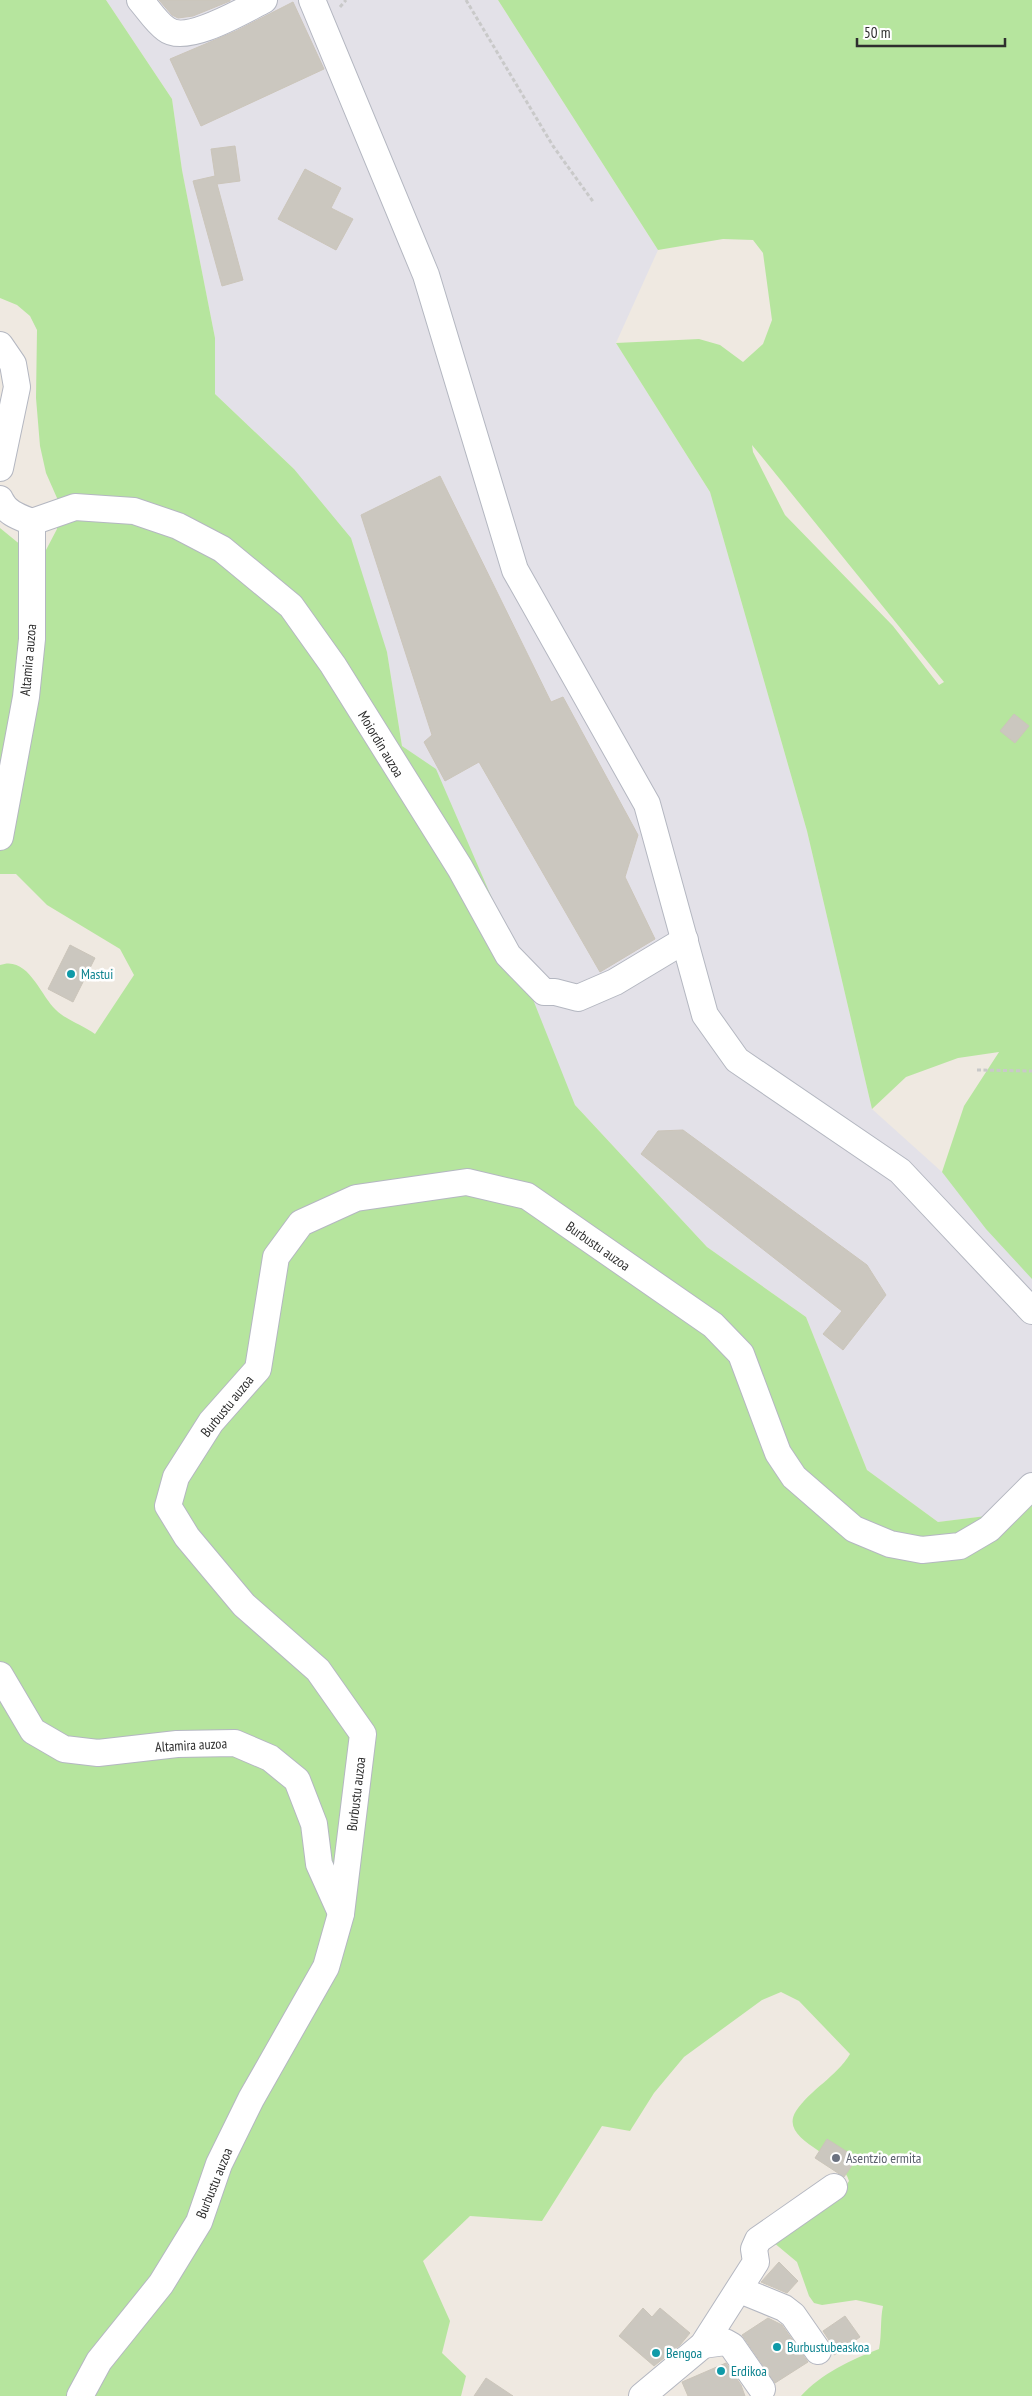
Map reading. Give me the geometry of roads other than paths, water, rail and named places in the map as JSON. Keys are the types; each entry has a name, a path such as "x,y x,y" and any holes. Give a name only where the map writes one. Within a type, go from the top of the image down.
{"street":[{"path":"140,0 167,31 184,34 200,30 264,0"},
{"path":"312,0 426,275 515,570 647,804 705,1015 737,1060 900,1171 1032,1311"},
{"path":"0,345 12,364 16,387 0,468"},
{"path":"0,499 3,506 14,515 32,522"},
{"name":"Moiordin auzoa","path":"32,522 75,507 134,511 178,526 222,549 291,606 333,665 460,868 508,955 544,992 555,992 578,998 615,982 685,940"},
{"name":"Altamira auzoa","path":"0,837 26,697 32,639 32,522"},
{"name":"Burbustu auzoa","path":"80,2396 99,2361 161,2284 199,2222 219,2164 251,2100 326,1967 342,1914 363,1734 318,1670 244,1605 187,1537 168,1506 176,1477 211,1422 258,1368 276,1257 301,1223 356,1198 467,1182 527,1196 713,1325 741,1354 778,1453 794,1477 854,1529 890,1544 922,1550 960,1546 989,1529 1032,1486"},
{"name":"Altamira auzoa","path":"0,1675 33,1731 64,1749 98,1753 178,1744 234,1743 270,1758 297,1780 314,1824 319,1864 342,1914"},
{"path":"642,2396 703,2345 740,2290 756,2262 754,2249 758,2240 834,2187"},
{"path":"740,2290 784,2308 793,2315 818,2351"},
{"path":"703,2345 725,2342 732,2346 762,2389"}],"place":[{"name":"Mastui","path":"71,974"},
{"name":"Asentzio ermita","path":"836,2158"},
{"name":"Burbustubeaskoa","path":"777,2347"},
{"name":"Bengoa","path":"656,2353"},
{"name":"Erdikoa","path":"721,2371"}]}
